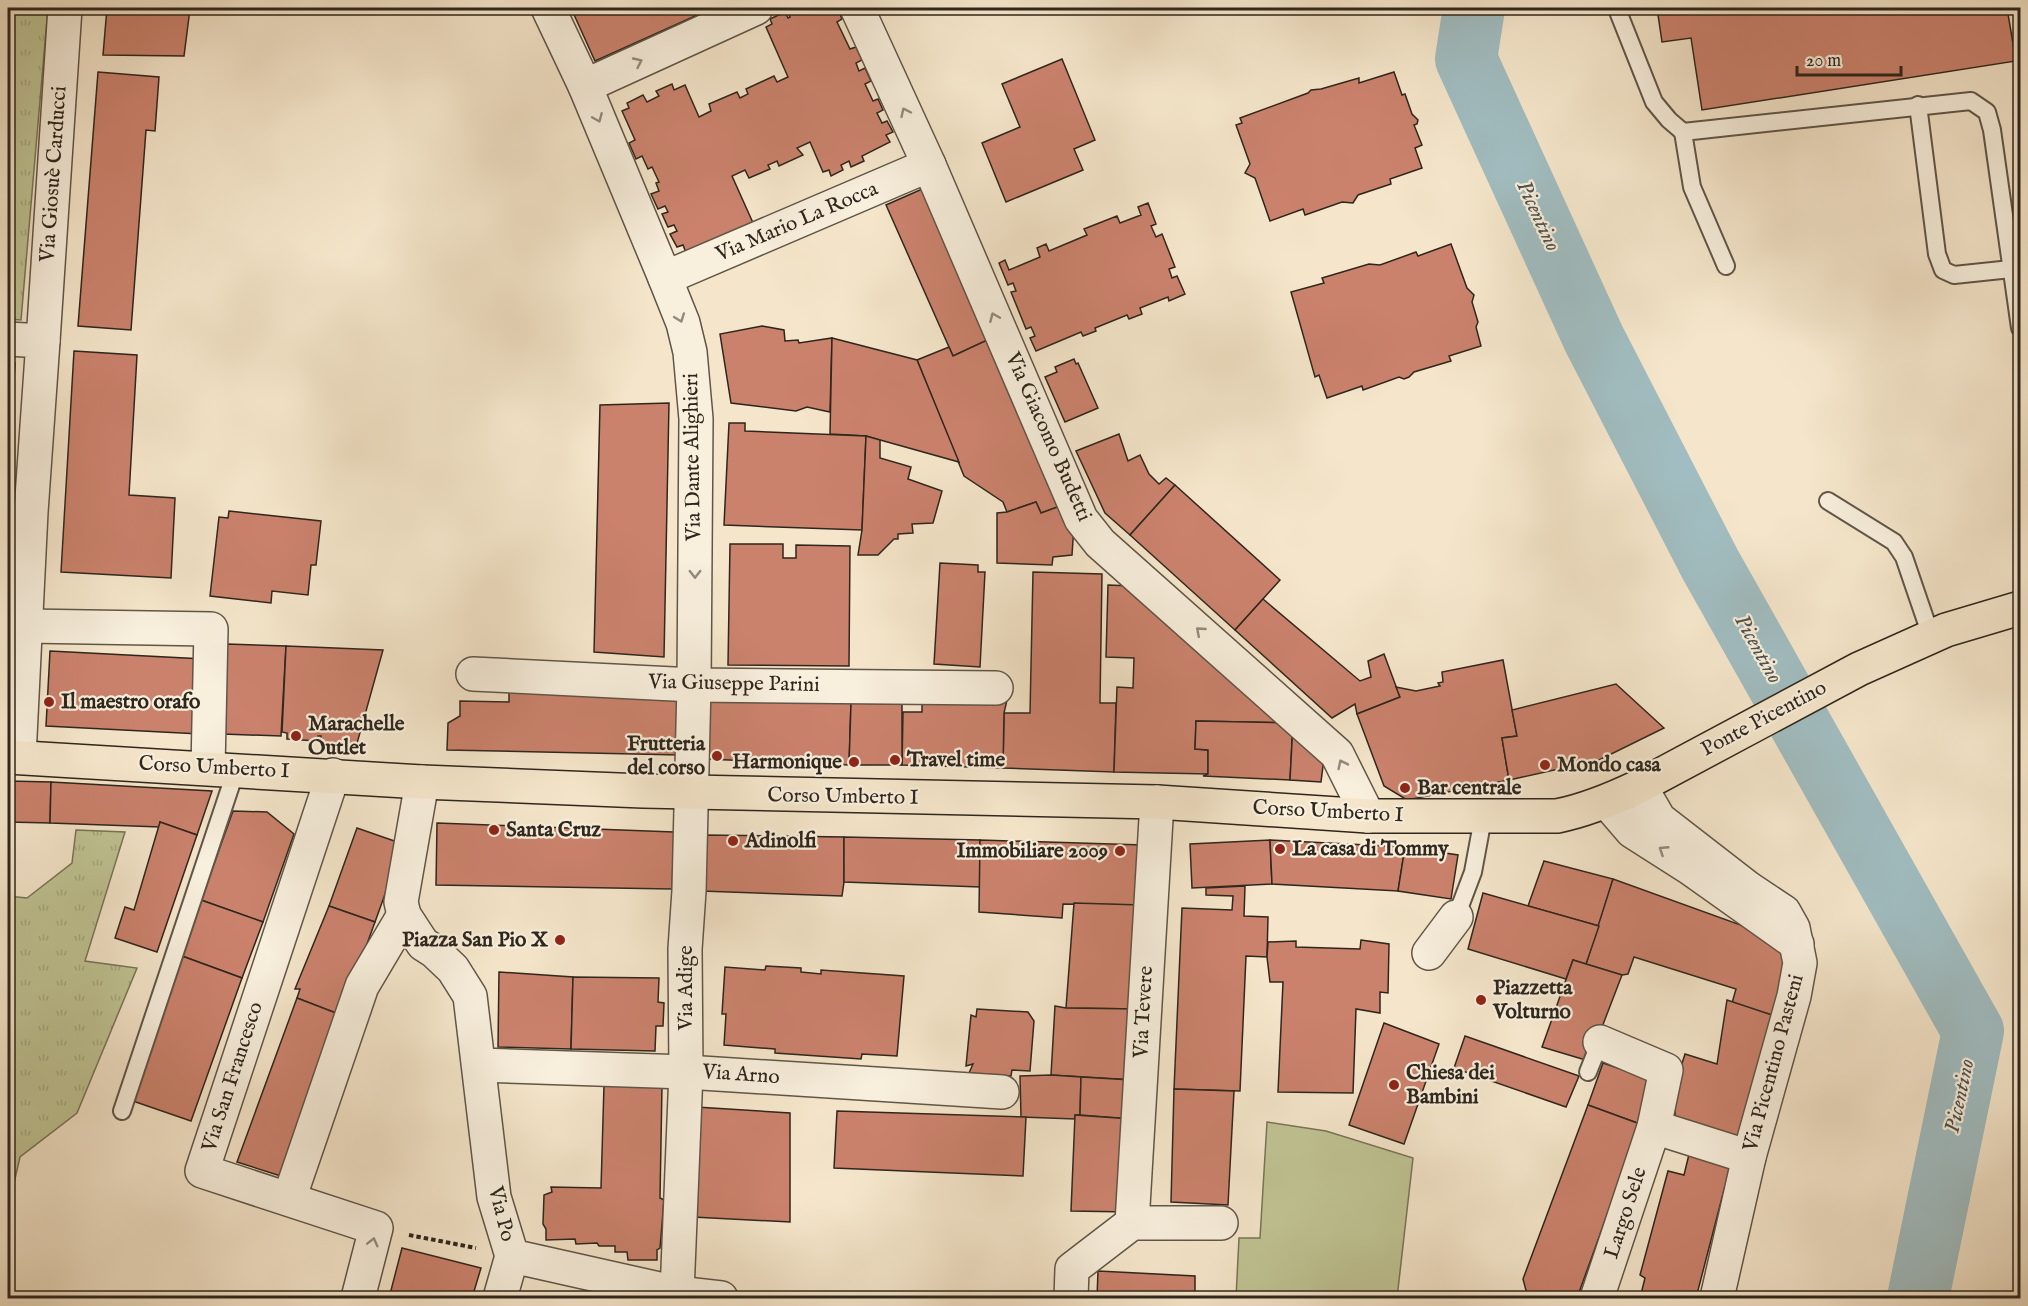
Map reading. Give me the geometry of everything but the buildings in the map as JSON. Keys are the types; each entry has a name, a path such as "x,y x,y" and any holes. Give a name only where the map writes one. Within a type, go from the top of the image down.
{"main road":[{"name":"Ponte Picentino","path":"1669,770 1859,669 1931,636 1946,630 2018,615"},
{"name":"Corso Umberto I","path":"13,757 422,782 755,795 1157,802 1368,816 1483,818 1557,816 1581,811 1607,802 1669,770"}],"street":[{"name":"Via Giosuè Carducci","path":"13,757 26,626 31,512 65,8"},
{"name":"Via Dante Alighieri","path":"548,8 585,86 665,278 683,323 690,352 696,419 691,792"},
{"path":"585,86 756,8"},
{"name":"Via Giacomo Budetti","path":"857,8 929,165 1081,519 1100,543 1337,754 1368,816"},
{"name":"Via Mario La Rocca","path":"665,278 929,165"},
{"path":"8,339 42,341"},
{"path":"26,626 211,629 222,769"},
{"name":"Via Giuseppe Parini","path":"473,674 694,685 996,688"},
{"name":"Via San Francesco","path":"333,775 202,1171 376,1228"},
{"path":"289,1199 362,986 404,915 401,902 422,782"},
{"name":"Via Picentino Pasteni","path":"1640,786 1659,819 1748,888 1784,912 1793,928 1800,963 1794,996 1749,1157 1717,1299"},
{"name":"Via Adige","path":"678,1293 686,1072 684,949 689,891 691,792"},
{"name":"Via Tevere","path":"1132,1223 1157,802"},
{"path":"1607,802 1632,831 1690,868 1797,944"},
{"name":"Via Po","path":"404,915 423,944 453,969 470,996 494,1197 512,1256 678,1293 719,1298"},
{"path":"1429,953 1456,917"},
{"name":"Largo Sele","path":"1597,1299 1654,1127 1666,1070 1600,1042"},
{"name":"Via Arno","path":"479,1065 686,1072 1002,1092"},
{"path":"1654,1127 1749,1157"},
{"path":"1071,1299 1072,1269 1132,1223 1221,1223"},
{"path":"358,1299 376,1228"},
{"path":"500,1299 512,1256"}],"lane":[{"path":"1617,9 1654,102 1683,132 1692,187 1726,266"},
{"path":"1683,132 1971,101 1987,112 1992,130 2020,328"},
{"path":"1918,105 1937,254 1943,270 1954,275 2011,269"},
{"path":"1828,501 1894,542 1904,557 1931,636"},
{"path":"122,1111 222,769"},
{"path":"1456,917 1473,872 1483,818"},
{"path":"1588,1072 1600,1042"}],"path":[{"path":"376,1228 512,1256"}],"green space":[{"path":"8,8 48,8 21,320 8,319"},
{"path":"76,830 125,832 85,961 137,968 77,1113 20,1157 8,1209 8,896 27,898 72,863"},
{"path":"1267,1122 1326,1131 1413,1158 1397,1298 1236,1298 1239,1238 1260,1238"}],"waterway":[{"name":"Picentino","path":"1474,8 1466,59 1594,339 1710,564 1973,1031 1918,1298"}],"place":[{"name":"Il maestro orafo","path":"49,702"},
{"name":"Marachelle Outlet","path":"296,736"},
{"name":"Frutteria del corso","path":"717,756"},
{"name":"Travel time","path":"895,760"},
{"name":"Harmonique","path":"854,762"},
{"name":"Mondo casa","path":"1545,765"},
{"name":"Bar centrale","path":"1405,788"},
{"name":"Santa Cruz","path":"494,830"},
{"name":"Adinolfi","path":"733,841"},
{"name":"La casa di Tommy","path":"1280,849"},
{"name":"Immobiliare 2009","path":"1120,851"},
{"name":"Piazza San Pio X","path":"560,940"},
{"name":"Piazzetta Volturno","path":"1481,1000"},
{"name":"Chiesa dei Bambini","path":"1394,1085"}]}
